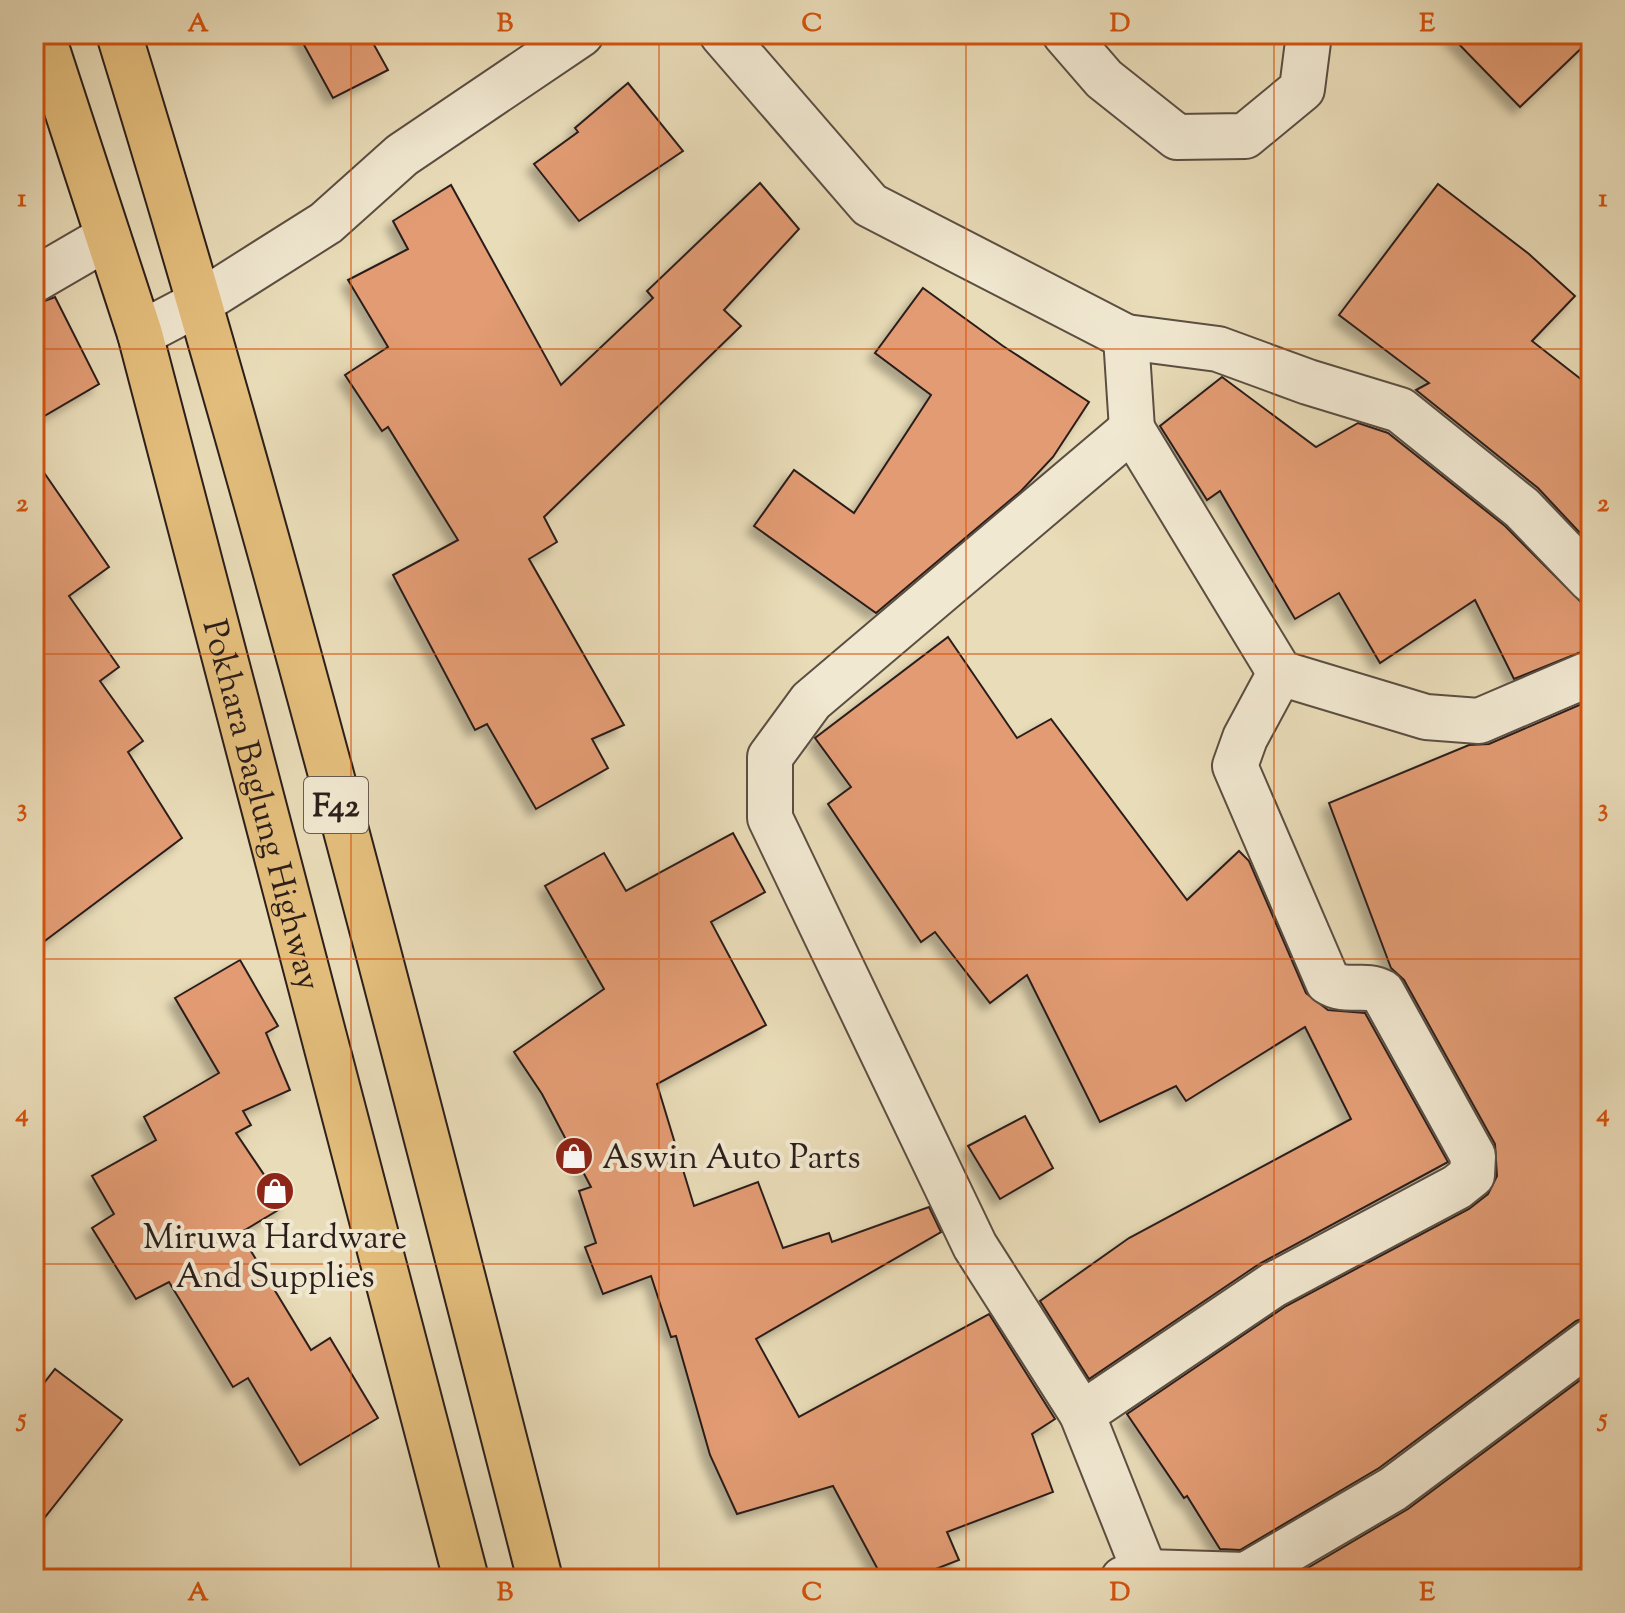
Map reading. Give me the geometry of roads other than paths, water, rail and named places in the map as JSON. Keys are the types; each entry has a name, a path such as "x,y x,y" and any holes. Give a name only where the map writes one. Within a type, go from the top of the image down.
{"highway":[{"name":"Pokhara Baglung Highway","path":"42,34 140,334 466,1579"},
{"name":"F42","path":"119,34 201,302 458,1260 540,1579"}],"street":[{"path":"140,334 201,302 326,223 402,155 581,34"},
{"path":"722,34 870,205 1126,337 1218,349 1308,382 1400,410 1522,508 1591,580"},
{"path":"1065,34 1104,79 1177,137 1245,136 1302,89 1309,34"},
{"path":"34,280 108,237"},
{"path":"1126,337 1132,429 1280,673 1426,717 1479,721 1591,673"},
{"path":"1132,429 811,701 770,757 770,818 975,1246 1082,1414 1134,1576 1246,1575 1393,1489 1591,1341"},
{"path":"1082,1414 1273,1285 1457,1187 1472,1175 1473,1156 1382,992 1373,987 1338,989 1328,982 1235,766 1245,738 1280,673"}],"place":[{"name":"Aswin Auto Parts","path":"574,1156"},
{"name":"Miruwa Hardware And Supplies","path":"275,1191"}]}
